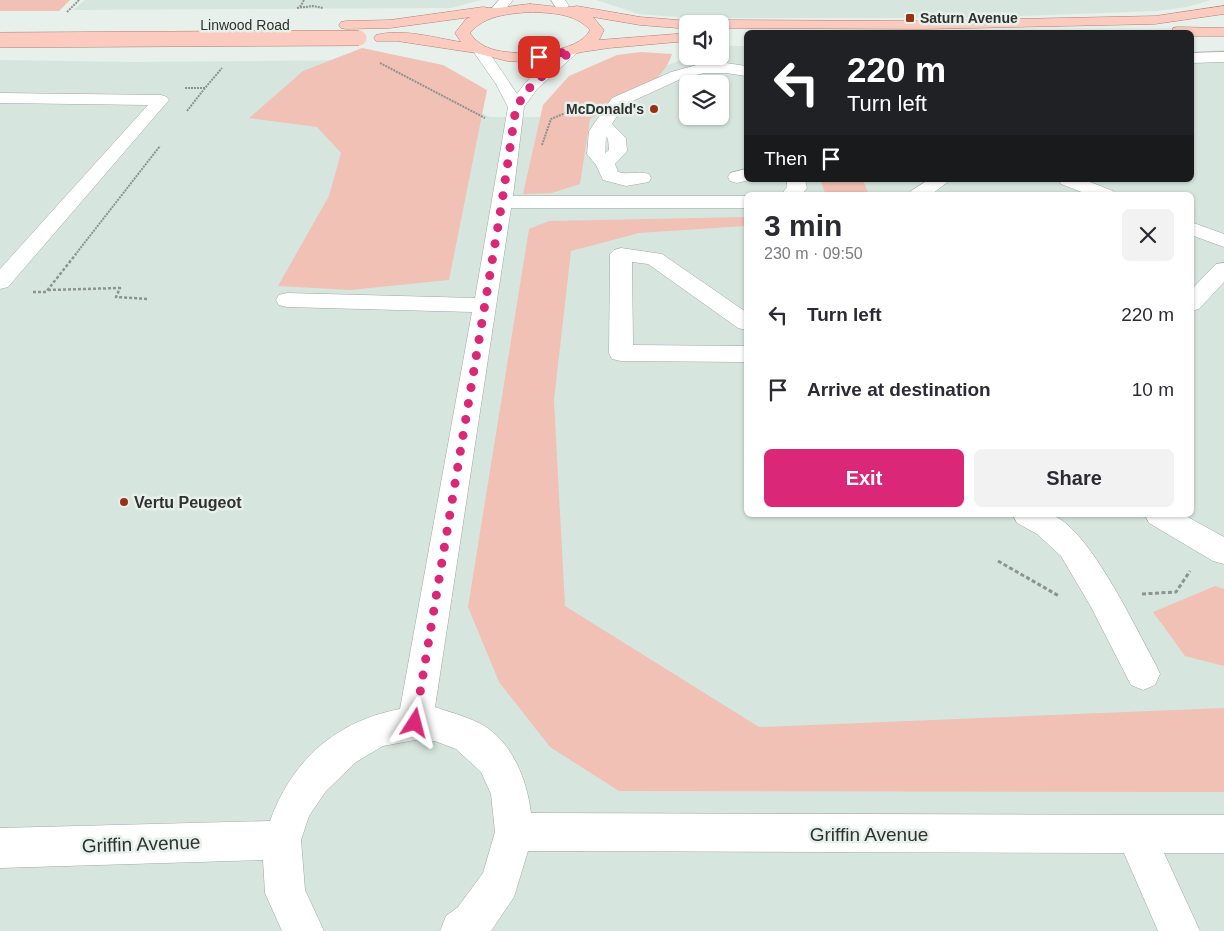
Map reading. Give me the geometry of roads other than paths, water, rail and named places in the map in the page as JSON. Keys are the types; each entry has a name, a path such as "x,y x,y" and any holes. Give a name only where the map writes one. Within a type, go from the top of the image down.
{"main road":[{"name":"Linwood Road","path":"0,26 408,22 498,6 528,4 563,5"},
{"path":"563,5 640,21 679,23"},
{"path":"563,5 584,13 594,21 597,30 593,39 576,49"},
{"path":"479,50 466,41 462,33 465,25 474,17 498,6"},
{"path":"729,24 924,24 1155,20 1224,10"},
{"path":"1194,32 1224,32"},
{"name":"Linwood Road","path":"0,40 397,37 515,57 539,57 576,49"},
{"path":"729,37 744,37"},
{"path":"576,49 679,38"}],"street":[{"path":"415,723 502,202 516,107 531,86 576,49"},
{"path":"479,50 504,84 516,107"},
{"path":"1194,58 1224,57"},
{"path":"642,178 626,180 610,176 605,163 618,151 617,138 602,124 618,102 678,75 704,68 744,71"},
{"path":"0,282 161,100 1,99"},
{"path":"923,192 938,182"},
{"path":"1073,182 1098,192"},
{"path":"502,202 744,202"},
{"path":"1194,229 1224,241"},
{"path":"744,323 654,259 621,254 621,353 744,354"},
{"path":"1194,301 1224,269"},
{"path":"287,300 485,305"},
{"path":"1031,517 1047,526 1072,548 1102,596 1143,674"},
{"path":"1163,517 1224,552"},
{"path":"303,931 285,892 282,840 294,806 313,778 343,749 378,730 415,723 435,724 468,736 494,759 510,792 514,832 500,883 473,922 461,931"},
{"name":"Griffin Avenue","path":"514,832 1224,834"},
{"path":"1136,835 1179,931"},
{"name":"Griffin Avenue","path":"0,848 282,840"}],"place":[{"name":"Saturn Avenue","path":"910,18"},
{"name":"McDonald's","path":"654,109"},
{"name":"Vertu Peugeot","path":"124,502"}]}
